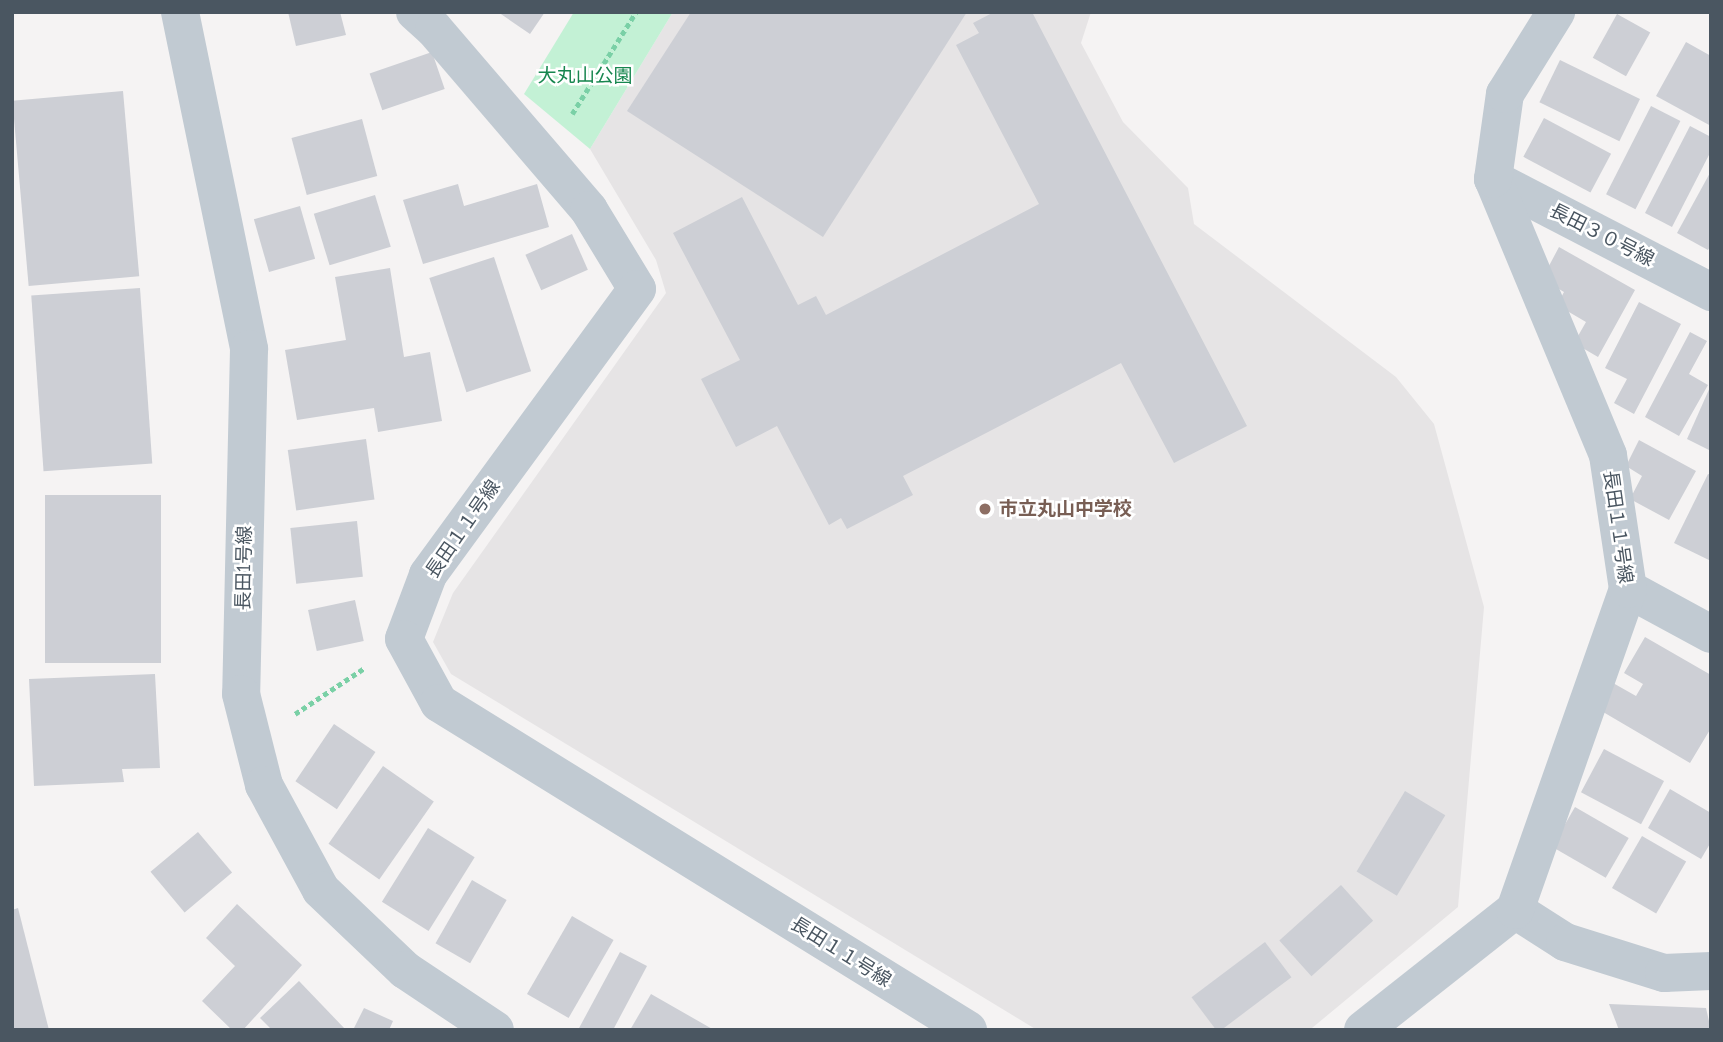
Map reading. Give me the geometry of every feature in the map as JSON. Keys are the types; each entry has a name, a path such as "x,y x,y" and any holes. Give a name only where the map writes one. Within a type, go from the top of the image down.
{"street":[{"name":"長田1号線","path":"180,12 249,349 241,694 264,785 321,890 405,970 495,1030"},
{"name":"長田１１号線","path":"415,12 434,29 589,210 637,289 428,575 404,639 439,703 968,1030"},
{"path":"1493,178 1505,94 1556,12"},
{"name":"長田１１号線","path":"1493,178 1608,455 1628,589 1515,910"},
{"name":"長田３０号線","path":"1493,178 1711,292"},
{"path":"1628,589 1711,634"},
{"path":"1363,1030 1515,910 1565,943 1664,972 1711,971"}],"path":[{"path":"534,147 572,114 636,12"},
{"path":"253,742 353,676"}],"shaded area":[{"name":"市立丸山中学校","path":"673,12 1091,12 1081,43 1123,122 1188,188 1194,224 1396,377 1434,424 1484,607 1458,907 1312,1028 1037,1030 451,674 433,642 453,593 666,293 656,260 590,149"}],"green space":[{"name":"大丸山公園","path":"574,12 673,12 590,149 524,94"}],"building":[{"path":"288,12 340,12 346,35 296,46"},
{"path":"498,12 545,12 530,34"},
{"path":"691,12 967,12 823,237 627,111"},
{"path":"994,12 1032,12 1247,426 1174,463 1121,363 903,476 913,495 847,529 841,518 829,525 777,426 736,447 701,379 740,360 673,233 742,197 798,305 816,296 826,315 1039,204 956,45 979,33 973,23"},
{"path":"1617,14 1650,32 1626,76 1593,58"},
{"path":"1686,42 1711,56 1711,126 1656,96"},
{"path":"432,52 445,89 382,110 370,73"},
{"path":"1560,60 1640,99 1619,141 1539,102"},
{"path":"123,91 139,276 29,286 12,101"},
{"path":"1651,106 1680,121 1635,209 1606,194"},
{"path":"1544,118 1611,154 1590,193 1523,157"},
{"path":"362,119 377,176 307,195 291,138"},
{"path":"1690,126 1711,137 1711,151 1672,227 1645,213"},
{"path":"1711,171 1711,245 1708,250 1677,233"},
{"path":"458,184 464,206 537,184 549,227 423,264 403,200"},
{"path":"375,195 391,247 330,265 314,214"},
{"path":"300,206 315,259 269,272 254,219"},
{"path":"572,234 588,270 541,290 525,255"},
{"path":"1559,247 1635,290 1598,357 1574,343 1586,322 1557,305 1564,292 1542,279"},
{"path":"494,257 531,371 466,392 429,278"},
{"path":"390,268 404,357 430,352 442,421 378,432 374,408 297,420 285,350 346,340 335,277"},
{"path":"140,288 152,464 44,471 31,296"},
{"path":"1639,302 1681,324 1634,414 1614,403 1627,379 1605,368"},
{"path":"1690,332 1707,341 1689,374 1708,385 1679,436 1645,417"},
{"path":"1711,385 1711,451 1687,439"},
{"path":"366,439 374,499 296,510 288,450"},
{"path":"1639,440 1696,471 1669,520 1630,499 1642,476 1626,466"},
{"path":"1708,474 1711,475 1711,561 1674,543"},
{"path":"45,495 161,495 161,663 45,663"},
{"path":"357,521 363,577 296,584 290,528"},
{"path":"355,600 364,641 317,651 308,610"},
{"path":"1645,637 1711,675 1711,728 1690,763 1598,709 1613,683 1636,696 1643,684 1624,673"},
{"path":"155,674 160,768 122,769 124,782 34,786 29,679"},
{"path":"334,724 375,752 337,809 295,781"},
{"path":"1604,749 1664,781 1641,824 1581,792"},
{"path":"383,766 434,802 379,879 329,844"},
{"path":"1670,789 1711,813 1711,842 1701,859 1648,828"},
{"path":"1405,791 1445,815 1397,896 1357,872"},
{"path":"1575,807 1629,838 1606,878 1552,847"},
{"path":"428,828 475,857 429,931 382,902"},
{"path":"198,832 232,873 185,912 151,872"},
{"path":"1642,836 1686,862 1656,913 1612,888"},
{"path":"472,880 507,900 470,963 436,943"},
{"path":"1341,885 1373,921 1311,976 1279,941"},
{"path":"237,904 302,965 243,1030 232,1030 202,1001 235,966 206,938"},
{"path":"18,908 49,1030 12,1030 12,910"},
{"path":"572,916 614,940 569,1018 527,994"},
{"path":"1265,942 1291,977 1221,1030 1216,1030 1192,997"},
{"path":"620,952 647,966 613,1030 578,1030"},
{"path":"299,981 346,1030 272,1030 260,1018"},
{"path":"651,994 714,1030 630,1030"},
{"path":"1609,1004 1706,1008 1711,1030 1619,1030"},
{"path":"364,1008 393,1021 389,1030 353,1030"}],"place":[{"name":"市立丸山中学校","path":"985,509"}]}
